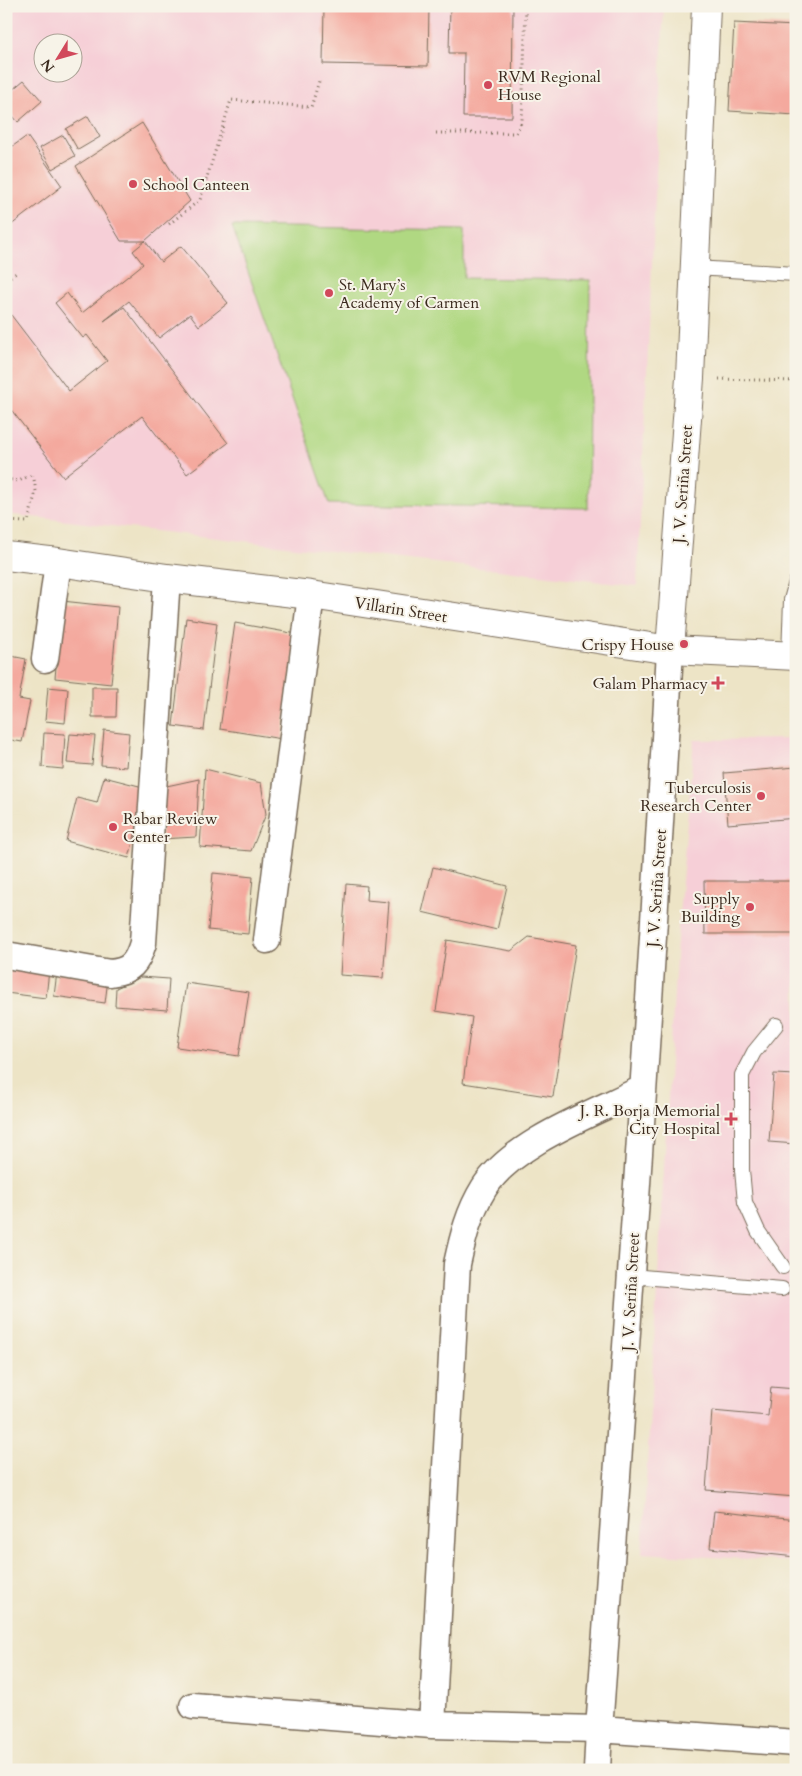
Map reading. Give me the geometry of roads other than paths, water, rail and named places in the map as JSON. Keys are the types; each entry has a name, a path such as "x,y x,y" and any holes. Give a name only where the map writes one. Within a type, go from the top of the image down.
{"main road":[{"name":"J. V. Seriña Street","path":"670,650 690,378 706,6"},
{"name":"Villarin Street","path":"6,556 311,595 670,650 793,656"}],"street":[{"path":"46,659 58,562"},
{"path":"6,955 110,973 122,972 132,966 139,957 143,944 167,578"},
{"path":"267,940 311,595"},
{"name":"J. V. Seriña Street","path":"597,1770 598,1729 631,1276 659,849 670,650"},
{"path":"432,1725 457,1264 466,1228 484,1187 505,1164 548,1135 642,1089"},
{"path":"193,1706 432,1725 598,1729 796,1743"}],"lane":[{"path":"695,268 796,274"},
{"path":"793,656 791,600 796,582"},
{"path":"776,1025 754,1052 742,1075 742,1170 745,1202 758,1231 783,1268"},
{"path":"631,1276 782,1289"}],"place":[{"name":"RVM Regional House","path":"488,85"},
{"name":"School Canteen","path":"133,184"},
{"name":"St. Mary’s Academy of Carmen","path":"329,293"},
{"name":"Crispy House","path":"684,644"},
{"name":"Galam Pharmacy","path":"718,683"},
{"name":"Tuberculosis Research Center","path":"761,796"},
{"name":"Rabar Review Center","path":"113,827"},
{"name":"Supply Building","path":"750,907"},
{"name":"J. R. Borja Memorial City Hospital","path":"731,1119"}]}
